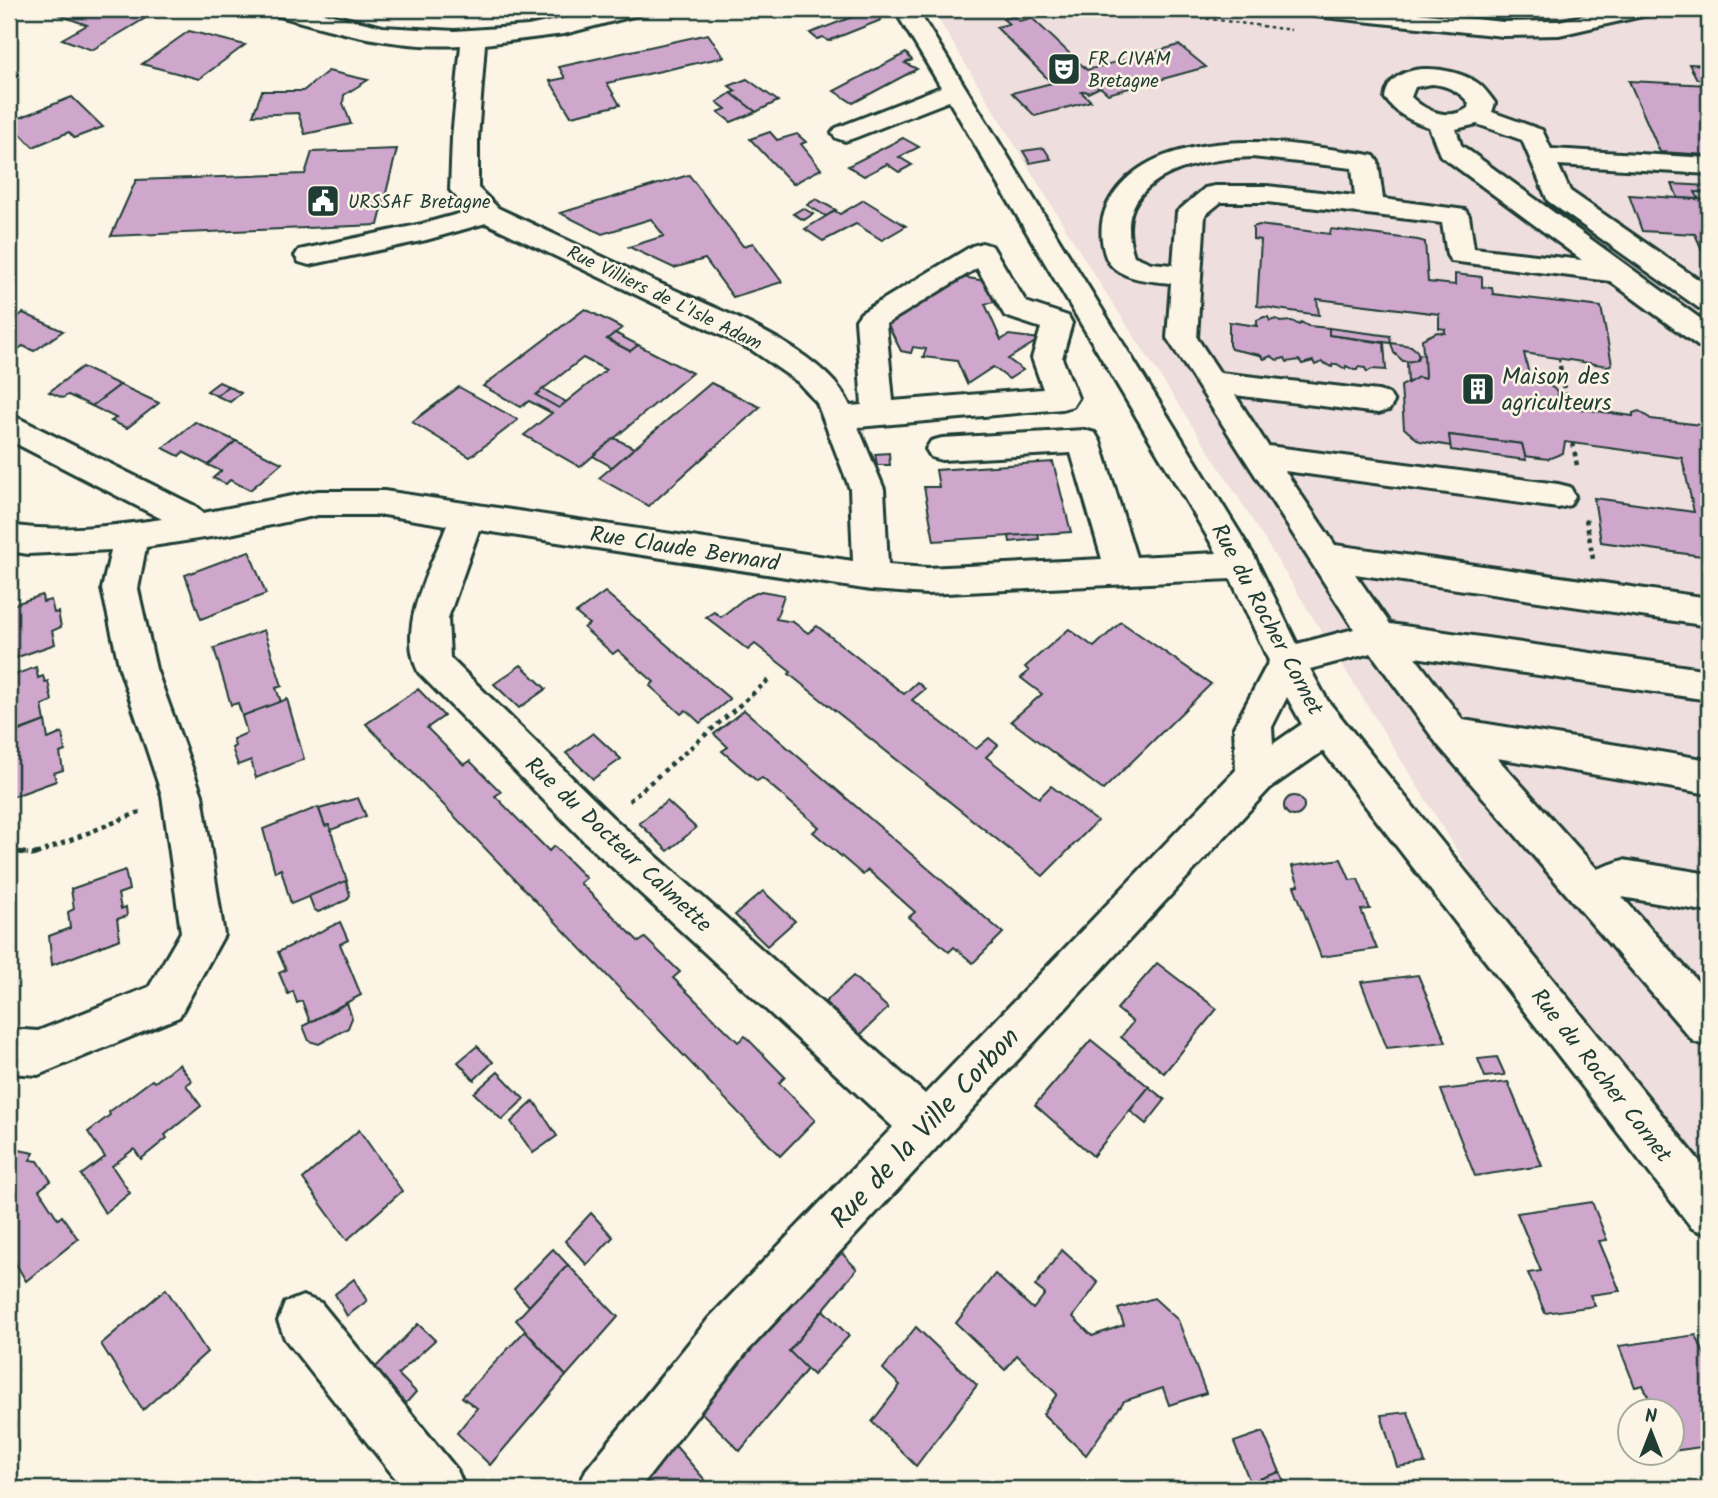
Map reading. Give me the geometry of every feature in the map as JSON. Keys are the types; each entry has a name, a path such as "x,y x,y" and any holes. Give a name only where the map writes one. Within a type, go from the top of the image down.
{"street":[{"path":"281,9 349,29 431,39 526,33 604,18 633,9"},
{"name":"Rue du Rocher Cornet","path":"906,9 1242,565 1287,661 1314,711 1709,1211"},
{"path":"1315,9 1430,49 1453,80 1476,93 1482,103 1476,115 1465,120 1440,121 1415,113 1398,98 1398,90 1403,83 1412,79 1430,49 1503,29 1559,28 1643,9"},
{"name":"Rue Villiers de L'Isle Adam","path":"474,38 465,138 464,190 488,214 763,343 809,375 831,399 867,489 872,577"},
{"path":"845,133 955,90"},
{"path":"1476,115 1533,135 1558,195 1709,301"},
{"path":"1440,121 1449,149 1461,255 1622,273"},
{"path":"1449,149 1709,339"},
{"path":"1186,276 1145,271 1122,261 1114,242 1117,214 1126,191 1158,167 1192,155 1231,150 1291,152 1365,162 1370,206"},
{"path":"1541,156 1709,166"},
{"path":"1455,216 1267,194 1216,194 1191,212 1181,338 1379,638 1452,734 1709,1026"},
{"path":"309,256 426,232 488,214"},
{"path":"839,419 878,413 1062,398 1047,358 1057,323 1015,309 982,252 871,320 878,413"},
{"path":"1210,382 1378,401"},
{"path":"9,427 183,515 197,527"},
{"path":"942,449 1084,440 1123,571"},
{"path":"1260,456 1558,496"},
{"name":"Rue Claude Bernard","path":"9,538 28,541 131,536 197,527 318,503 384,503 872,577 927,581 1242,565"},
{"name":"Rue du Docteur Calmette","path":"468,515 430,618 432,663 598,829 925,1125"},
{"path":"9,1051 38,1053 164,1002 202,935 182,794 138,669 120,589 131,536"},
{"path":"1324,556 1709,612"},
{"path":"1256,776 1253,727 1287,661 1379,638 1709,685"},
{"name":"Rue de la Ville Corbon","path":"605,1489 727,1335 1256,776 1328,728"},
{"path":"1452,734 1709,777"},
{"path":"1590,890 1623,878 1709,892"},
{"path":"303,1321 438,1489"}],"path":[{"path":"1137,9 1297,31"},
{"path":"1559,359 1567,407"},
{"path":"598,829 771,678"},
{"path":"9,850 33,855 182,794"}],"shaded area":[{"path":"932,9 1450,9 1542,18 1580,9 1709,9 1709,1182 1532,971 1230,484 1088,265"}],"building":[{"path":"69,9 128,9 149,16 92,50 62,39 87,25 59,15"},
{"path":"873,9 881,20 828,41 823,37 817,39 810,33"},
{"path":"1014,16 1019,21 1032,18 1087,70 1179,45 1206,67 1108,94 1100,87 1088,93 1081,92 1091,101 1035,116 1012,93 1052,83 996,27 1009,24 1003,19"},
{"path":"189,31 245,45 199,79 142,64"},
{"path":"708,34 724,57 607,83 620,105 571,116 550,81 565,78 559,67"},
{"path":"906,53 912,60 905,63 917,69 853,103 834,91"},
{"path":"1689,64 1709,65 1709,80 1697,79"},
{"path":"328,71 368,80 344,95 343,103 351,124 305,134 298,113 253,115 262,91 303,91"},
{"path":"747,79 778,101 756,112 731,93 736,91 729,86"},
{"path":"1629,81 1709,85 1709,155 1660,152"},
{"path":"731,93 756,112 731,122 718,112 726,109 717,102"},
{"path":"72,97 103,127 74,138 69,132 33,147 9,122"},
{"path":"770,132 777,140 797,134 806,142 801,144 821,169 793,184 750,139"},
{"path":"903,138 919,147 899,157 912,165 899,172 887,164 864,176 848,166"},
{"path":"1044,148 1051,159 1030,163 1023,151"},
{"path":"397,149 378,225 111,236 136,180 305,174 312,152"},
{"path":"689,175 743,246 753,243 782,282 733,297 705,259 674,268 629,247 664,236 651,219 602,234 560,213"},
{"path":"1672,184 1709,186 1709,193 1695,192 1699,199 1678,198"},
{"path":"1629,195 1709,200 1709,253 1703,252 1695,234 1642,231"},
{"path":"816,199 836,210 826,216 807,205"},
{"path":"864,200 906,226 882,240 856,224 823,241 805,229 835,211 840,214"},
{"path":"803,208 813,214 804,220 793,214"},
{"name":"Maison des agriculteurs","path":"1259,225 1330,234 1331,229 1418,240 1425,242 1428,282 1455,285 1455,274 1482,277 1482,287 1492,288 1493,294 1601,307 1612,364 1608,366 1524,353 1530,379 1542,380 1557,391 1560,406 1633,416 1633,413 1639,411 1651,419 1709,426 1709,557 1601,542 1594,498 1694,512 1682,458 1565,442 1563,453 1548,459 1525,456 1522,444 1449,435 1451,446 1420,441 1413,436 1404,428 1401,386 1418,377 1425,379 1422,339 1437,332 1445,333 1445,329 1439,328 1439,314 1317,299 1319,315 1257,306 1261,240 1253,239 1253,227"},
{"path":"962,277 985,281 994,302 985,304 1001,340 1009,335 1040,339 1008,359 1023,370 1009,379 993,367 967,384 957,361 923,357 926,349 913,347 911,353 901,351 887,323"},
{"path":"585,309 622,328 607,339 630,351 638,345 692,373 580,467 524,435 552,413 529,401 521,407 483,386","holes":["583,358 606,370 566,402 543,389"]},
{"path":"23,313 63,331 34,351 23,346 14,352 9,349 9,323"},
{"path":"1268,317 1270,321 1276,319 1280,322 1292,321 1299,325 1301,322 1308,326 1329,328 1329,335 1384,343 1386,370 1372,369 1367,372 1365,368 1358,367 1354,370 1346,366 1345,369 1337,364 1332,367 1322,362 1315,365 1313,361 1302,364 1299,360 1287,362 1285,358 1277,360 1271,356 1264,359 1260,355 1231,349 1229,322 1257,326 1257,320"},
{"path":"1329,328 1390,336 1391,343 1329,335"},
{"path":"615,333 638,345 630,351 607,339"},
{"path":"1391,343 1411,346 1419,357 1413,362 1403,361 1394,353"},
{"path":"1419,354 1424,355 1425,379 1418,377 1408,383 1407,362 1417,360"},
{"path":"82,367 120,385 92,406 68,395 63,398 49,392"},
{"path":"219,382 228,386 217,396 207,391"},
{"path":"711,383 760,407 649,506 599,478"},
{"path":"120,385 159,403 127,428 111,421 116,418 92,406"},
{"path":"228,386 241,393 230,402 217,396"},
{"path":"459,387 518,420 470,457 412,422"},
{"path":"543,389 566,402 559,408 536,395"},
{"path":"195,422 236,441 208,465 183,452 179,456 163,448"},
{"path":"1449,435 1522,444 1526,460 1451,450"},
{"path":"614,438 634,448 612,467 593,456"},
{"path":"236,441 282,463 250,490 230,480 226,484 213,478 221,471 208,465"},
{"path":"889,453 890,465 877,465 875,454"},
{"path":"1053,462 1071,532 934,541 924,487 939,487 936,470"},
{"path":"1038,534 1039,539 1010,542 1009,536"},
{"path":"249,551 266,594 201,619 185,575"},
{"path":"761,591 784,595 776,619 793,622 808,633 817,626 904,694 917,682 925,689 912,700 976,749 989,738 998,745 986,757 1039,798 1051,786 1097,821 1043,876 755,644 748,650 706,617 714,612 721,617 745,598"},
{"path":"605,592 730,699 700,723 686,710 681,714 650,686 654,682 618,650 613,654 584,628 589,624 576,613"},
{"path":"42,595 43,602 51,600 54,613 58,612 61,627 52,631 55,644 9,660 9,606"},
{"path":"1121,622 1211,684 1103,790 1011,721 1042,694 1021,678 1029,671 1025,667 1069,629 1094,647"},
{"path":"264,630 282,686 276,688 281,702 242,716 238,703 231,705 214,648"},
{"path":"521,665 546,689 519,708 494,684"},
{"path":"36,667 38,678 43,676 45,682 48,681 52,701 42,705 45,721 9,734 9,677"},
{"path":"418,689 444,716 427,728 464,765 470,761 501,792 495,796 549,851 554,846 586,878 580,883 639,942 645,938 680,972 673,978 738,1042 745,1036 785,1077 779,1083 815,1120 780,1156 366,724"},
{"path":"287,699 304,759 256,778 251,760 238,765 232,748 235,746 233,739 247,733 242,716"},
{"path":"744,710 1003,933 973,963 954,947 949,952 909,917 915,912 868,870 863,875 813,832 819,827 762,778 757,781 722,751 728,747 714,734"},
{"path":"45,721 48,739 62,733 65,751 60,753 63,770 54,773 56,781 9,798 9,735"},
{"path":"593,733 621,759 593,779 566,753"},
{"path":"1294,796 1301,799 1304,806 1301,813 1294,816 1287,813 1284,806 1287,799"},
{"path":"358,798 366,816 331,830 329,825 325,826 319,809"},
{"path":"667,801 696,828 668,851 639,823"},
{"path":"318,807 325,826 329,825 347,881 291,904 281,869 275,872 263,829"},
{"path":"1341,859 1350,880 1358,879 1370,909 1361,910 1377,949 1321,957 1294,886 1299,885 1292,866"},
{"path":"125,870 129,890 118,894 121,909 126,907 127,916 117,919 120,939 52,965 49,936 70,928 68,912 74,909 71,889"},
{"path":"346,881 350,895 347,900 318,912 314,909 309,896"},
{"path":"763,891 795,921 767,946 735,915"},
{"path":"340,922 348,940 340,944 361,995 310,1022 302,1001 297,1003 293,991 288,994 279,973 286,970 278,952"},
{"path":"1157,963 1217,1009 1164,1073 1121,1037 1133,1022 1117,1009"},
{"path":"1418,975 1446,1042 1387,1048 1361,982"},
{"path":"853,976 888,1008 860,1035 825,1002"},
{"path":"347,1003 352,1018 348,1028 319,1044 309,1041 303,1026"},
{"path":"1091,1040 1149,1087 1093,1156 1035,1105"},
{"path":"477,1046 493,1062 474,1080 458,1062"},
{"path":"1497,1057 1505,1075 1485,1077 1478,1059"},
{"path":"179,1064 192,1081 186,1085 201,1106 141,1159 134,1149 112,1166 130,1193 105,1213 81,1175 105,1157 88,1132 110,1115 109,1112"},
{"path":"498,1072 524,1099 502,1120 474,1093"},
{"path":"1508,1082 1542,1166 1475,1176 1441,1090"},
{"path":"1149,1087 1165,1100 1146,1124 1130,1111"},
{"path":"534,1101 557,1136 533,1153 511,1122"},
{"path":"359,1130 402,1191 347,1240 303,1179"},
{"path":"9,1148 34,1153 30,1160 38,1161 51,1181 39,1190 58,1219 62,1216 78,1239 26,1281 9,1252"},
{"path":"1592,1202 1607,1240 1599,1241 1620,1291 1590,1295 1595,1306 1545,1313 1528,1273 1541,1271 1517,1213"},
{"path":"591,1213 613,1237 587,1265 565,1241"},
{"path":"834,1245 857,1269 789,1351 808,1368 740,1451 700,1411"},
{"path":"553,1249 568,1265 529,1306 514,1289"},
{"path":"1062,1250 1098,1283 1073,1317 1092,1336 1124,1325 1118,1309 1154,1298 1178,1320 1206,1393 1169,1405 1163,1388 1124,1401 1086,1455 1043,1414 1057,1394 1017,1355 1005,1370 956,1323 995,1274 1033,1309 1045,1294 1035,1286"},
{"path":"568,1265 618,1317 566,1376 516,1320"},
{"path":"354,1279 367,1301 347,1316 335,1294"},
{"path":"166,1289 207,1352 143,1410 101,1344"},
{"path":"823,1310 849,1336 813,1375 789,1351"},
{"path":"418,1324 435,1340 398,1374 416,1392 398,1412 367,1376"},
{"path":"916,1327 977,1385 916,1466 872,1422 900,1385 883,1369"},
{"path":"525,1331 566,1376 490,1465 457,1433 477,1408 462,1397"},
{"path":"1696,1335 1709,1365 1709,1446 1686,1449 1686,1396 1648,1396 1643,1385 1635,1387 1619,1346"},
{"path":"1408,1412 1425,1463 1397,1467 1381,1415"},
{"path":"1263,1432 1280,1472 1250,1482 1234,1442"},
{"path":"673,1443 705,1480 698,1489 636,1489"},
{"path":"1280,1472 1287,1489 1253,1489 1250,1482"}],"place":[{"name":"FR CIVAM Bretagne","path":"1064,69"},
{"name":"URSSAF Bretagne","path":"323,201"},
{"name":"Maison des agriculteurs","path":"1478,389"}]}
